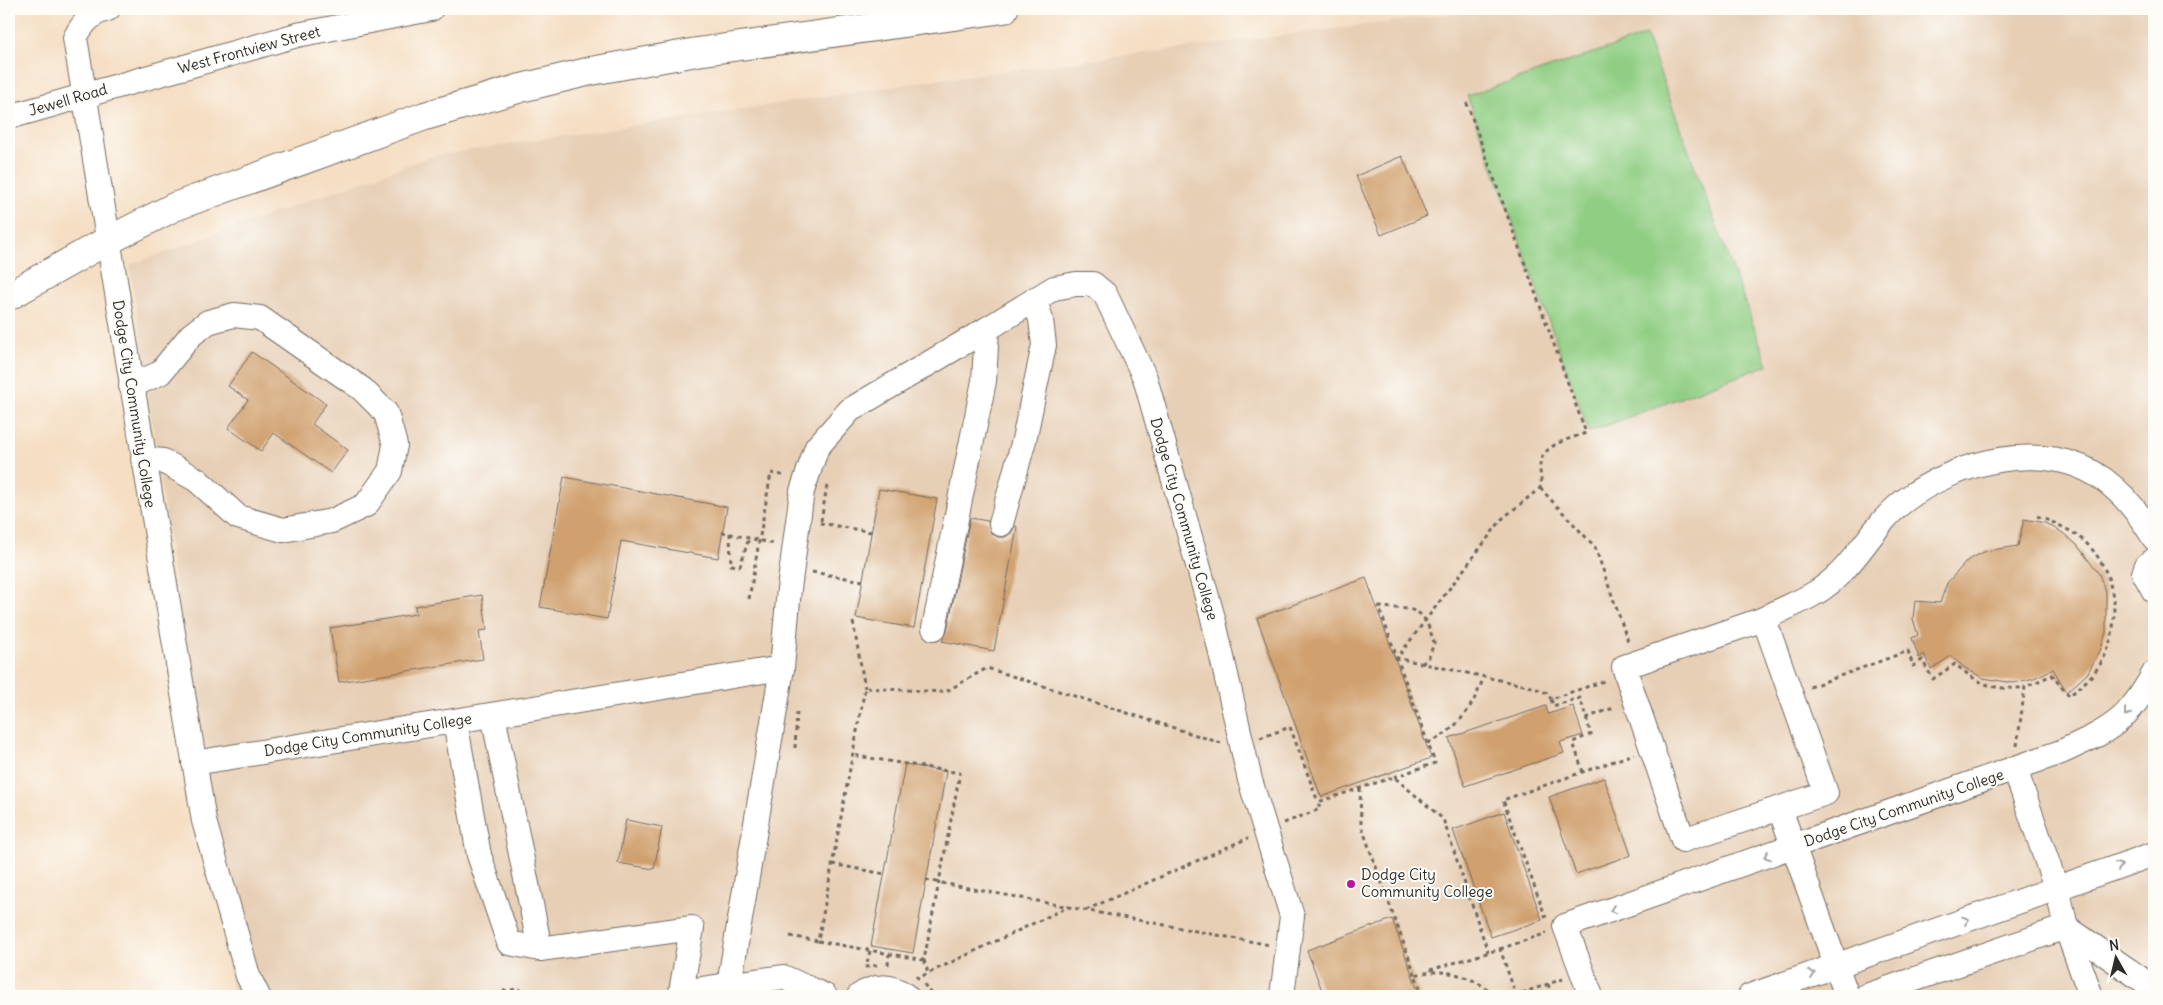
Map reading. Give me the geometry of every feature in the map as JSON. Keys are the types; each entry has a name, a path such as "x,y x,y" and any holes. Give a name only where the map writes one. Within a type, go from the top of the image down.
{"highway":[{"path":"9,296 174,207 425,116 521,88 591,71 697,52 1004,9"}],"street":[{"name":"Dodge City Community College","path":"108,9 103,10 84,22 75,38 194,763 782,668 794,548 802,492 817,447 850,410 1035,299 1054,288 1076,284 1093,284 1105,294 1145,378 1213,618 1242,744 1292,916 1282,996"},
{"name":"West Frontview Street","path":"127,84 297,35 431,9"},
{"name":"Jewell Road","path":"9,117 127,84"},
{"path":"1001,524 1024,440 1044,345 1042,320 1035,299"},
{"path":"131,386 160,373 191,335 208,322 234,315 260,318 362,389 386,413 395,445 390,471 366,505 332,522 283,530 238,517 197,480 163,461 143,459"},
{"path":"934,628 984,382 987,329"},
{"path":"1764,619 1826,793 1684,840 1636,700 1631,668 1669,652 1764,619 1806,598 1834,580 1880,524 1904,501 1931,484 1989,461 2018,456 2051,460 2077,467 2102,478 2121,494 2144,520 2154,538"},
{"path":"2154,560 2147,565 2144,573 2154,590"},
{"path":"729,985 782,668"},
{"name":"Dodge City Community College","path":"1591,996 1565,926 1794,846 2016,761 2061,752 2101,734 2125,717 2154,673"},
{"path":"494,715 540,949"},
{"path":"455,721 479,855 509,943 540,949 692,928 681,992 783,978 825,996"},
{"name":"Dodge City Community College","path":"2016,761 2057,888 2066,927 2091,996"},
{"path":"194,763 204,821 248,976 258,996"},
{"path":"1780,809 1794,846"},
{"name":"Dodge City Community College","path":"1794,846 1848,996"},
{"path":"1750,996 2154,854"},
{"path":"1866,996 2066,927 2154,988"},
{"path":"859,996 878,987 889,988 909,985"}],"path":[{"path":"1398,658 1502,520 1540,488 1542,483 1540,467 1545,452 1586,433 1466,101"},
{"path":"749,599 771,474 806,480"},
{"path":"1540,488 1595,547 1631,668 1551,699"},
{"path":"1791,694 1908,651 1913,666 1922,660 1934,679 1955,664 1974,680 2003,688 2025,686 2052,675 2069,696 2090,678 2100,664 2109,644 2115,621 2109,580 2086,542 2063,526 2037,516"},
{"path":"820,523 871,532"},
{"path":"722,532 794,548"},
{"path":"730,533 731,565 740,566 749,538"},
{"path":"812,572 863,581"},
{"path":"1318,802 1435,763 1379,606 1416,610 1426,620 1434,643 1432,651 1422,664"},
{"path":"818,941 865,688 853,622"},
{"path":"1398,658 1532,687 1546,694 1551,699 1553,706 1580,698 1592,734 1573,742 1583,772"},
{"path":"865,688 946,692 987,668 1233,747 1290,727 1320,809 1266,830 1086,910"},
{"path":"1428,743 1441,738 1461,718 1477,697 1484,676"},
{"path":"2016,761 2025,686"},
{"path":"1586,718 1636,700"},
{"path":"1548,924 1504,800 1652,748"},
{"path":"852,755 960,773 924,960 928,973"},
{"path":"1394,777 1443,819 1488,952"},
{"path":"1360,788 1361,825 1423,996"},
{"path":"832,864 884,874"},
{"path":"926,880 1287,949"},
{"path":"909,985 928,973 1069,907"},
{"path":"1546,916 1555,913"},
{"path":"1415,975 1551,931"},
{"path":"790,936 924,960"},
{"path":"1500,949 1515,996 1566,978"},
{"path":"870,951 866,967 889,965 889,954"},
{"path":"1430,970 1449,972 1472,980 1495,996"},
{"path":"1548,984 1552,996"},
{"path":"503,991 519,989 520,996"}],"shaded area":[{"name":"Dodge City Community College","path":"1492,9 2154,9 2154,996 233,996 130,265 432,156 941,79"}],"green space":[{"path":"1646,35 1768,365 1589,432 1467,96"}],"building":[{"path":"1402,156 1427,216 1381,235 1356,176"},
{"path":"252,352 326,404 312,424 348,450 331,473 274,433 261,451 228,428 248,400 228,386"},
{"path":"564,477 727,507 718,558 621,541 607,619 540,607"},
{"path":"879,489 937,499 914,628 856,618"},
{"path":"970,518 988,521 991,533 998,537 1005,537 1011,533 1015,526 1017,527 994,651 942,641 947,631"},
{"path":"2024,519 2045,523 2063,533 2077,545 2099,574 2106,593 2106,632 2101,649 2087,674 2067,692 2053,669 2034,678 2014,683 1983,678 1965,668 1951,656 1931,669 1924,654 1919,658 1912,638 1918,635 1913,619 1915,601 1940,603 1947,583 1968,560 1986,551 2018,546"},
{"path":"1366,578 1431,758 1321,797 1257,618"},
{"path":"482,595 487,630 479,631 483,659 339,682 330,628 416,614 415,606"},
{"path":"1546,706 1548,714 1573,706 1583,735 1560,742 1564,753 1465,786 1449,738"},
{"path":"905,764 946,772 913,953 871,946"},
{"path":"1604,778 1631,855 1576,874 1549,797"},
{"path":"1504,812 1542,920 1491,937 1453,830"},
{"path":"626,820 662,827 654,869 618,863"},
{"path":"1392,919 1420,996 1324,996 1307,950"}],"place":[{"name":"Dodge City Community College","path":"1351,884"}]}
